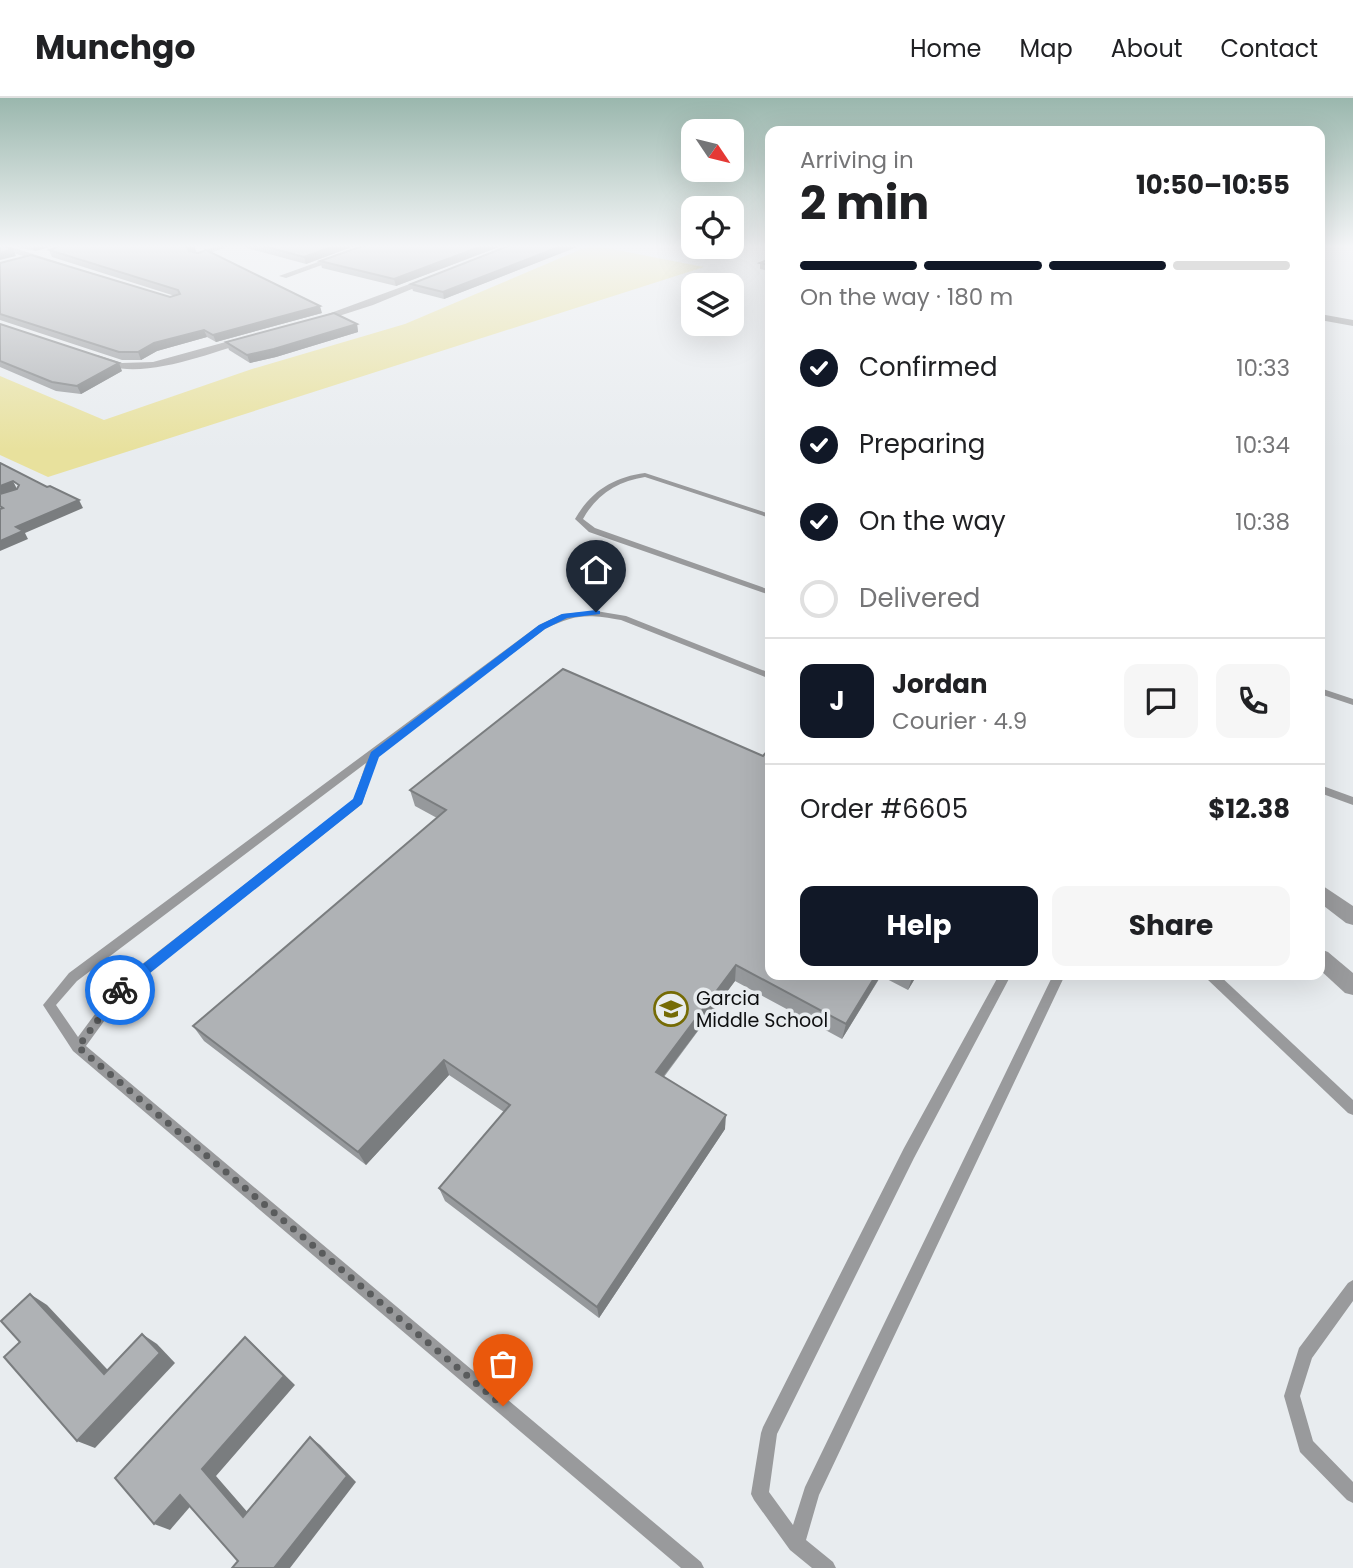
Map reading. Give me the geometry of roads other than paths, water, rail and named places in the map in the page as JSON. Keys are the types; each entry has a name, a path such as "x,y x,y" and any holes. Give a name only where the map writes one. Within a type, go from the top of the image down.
{"street":[{"path":"310,322 337,314"},
{"path":"1325,318 1353,323"},
{"path":"85,354 121,366 153,365 257,336"},
{"path":"1325,895 1353,918"},
{"path":"1325,962 1353,986"}],"lane":[{"path":"765,514 645,475 629,476 615,483 596,496 584,508 579,519 592,530 765,591"},
{"path":"695,1568 78,1047 49,1005 73,977 374,755 542,627 565,616 596,612 623,618 765,674"},
{"path":"1325,693 1353,702"},
{"path":"78,1047 122,987 358,801 374,755"},
{"path":"1325,791 1353,801"},
{"path":"827,1568 796,1544 760,1494 769,1433 909,1153 1002,980"},
{"path":"796,1544 811,1493 1057,980"},
{"path":"1216,980 1353,1109"},
{"path":"1353,1288 1305,1354 1292,1396 1306,1446 1353,1494"}],"place":[{"name":"Garcia Middle School","path":"671,1009"}]}
